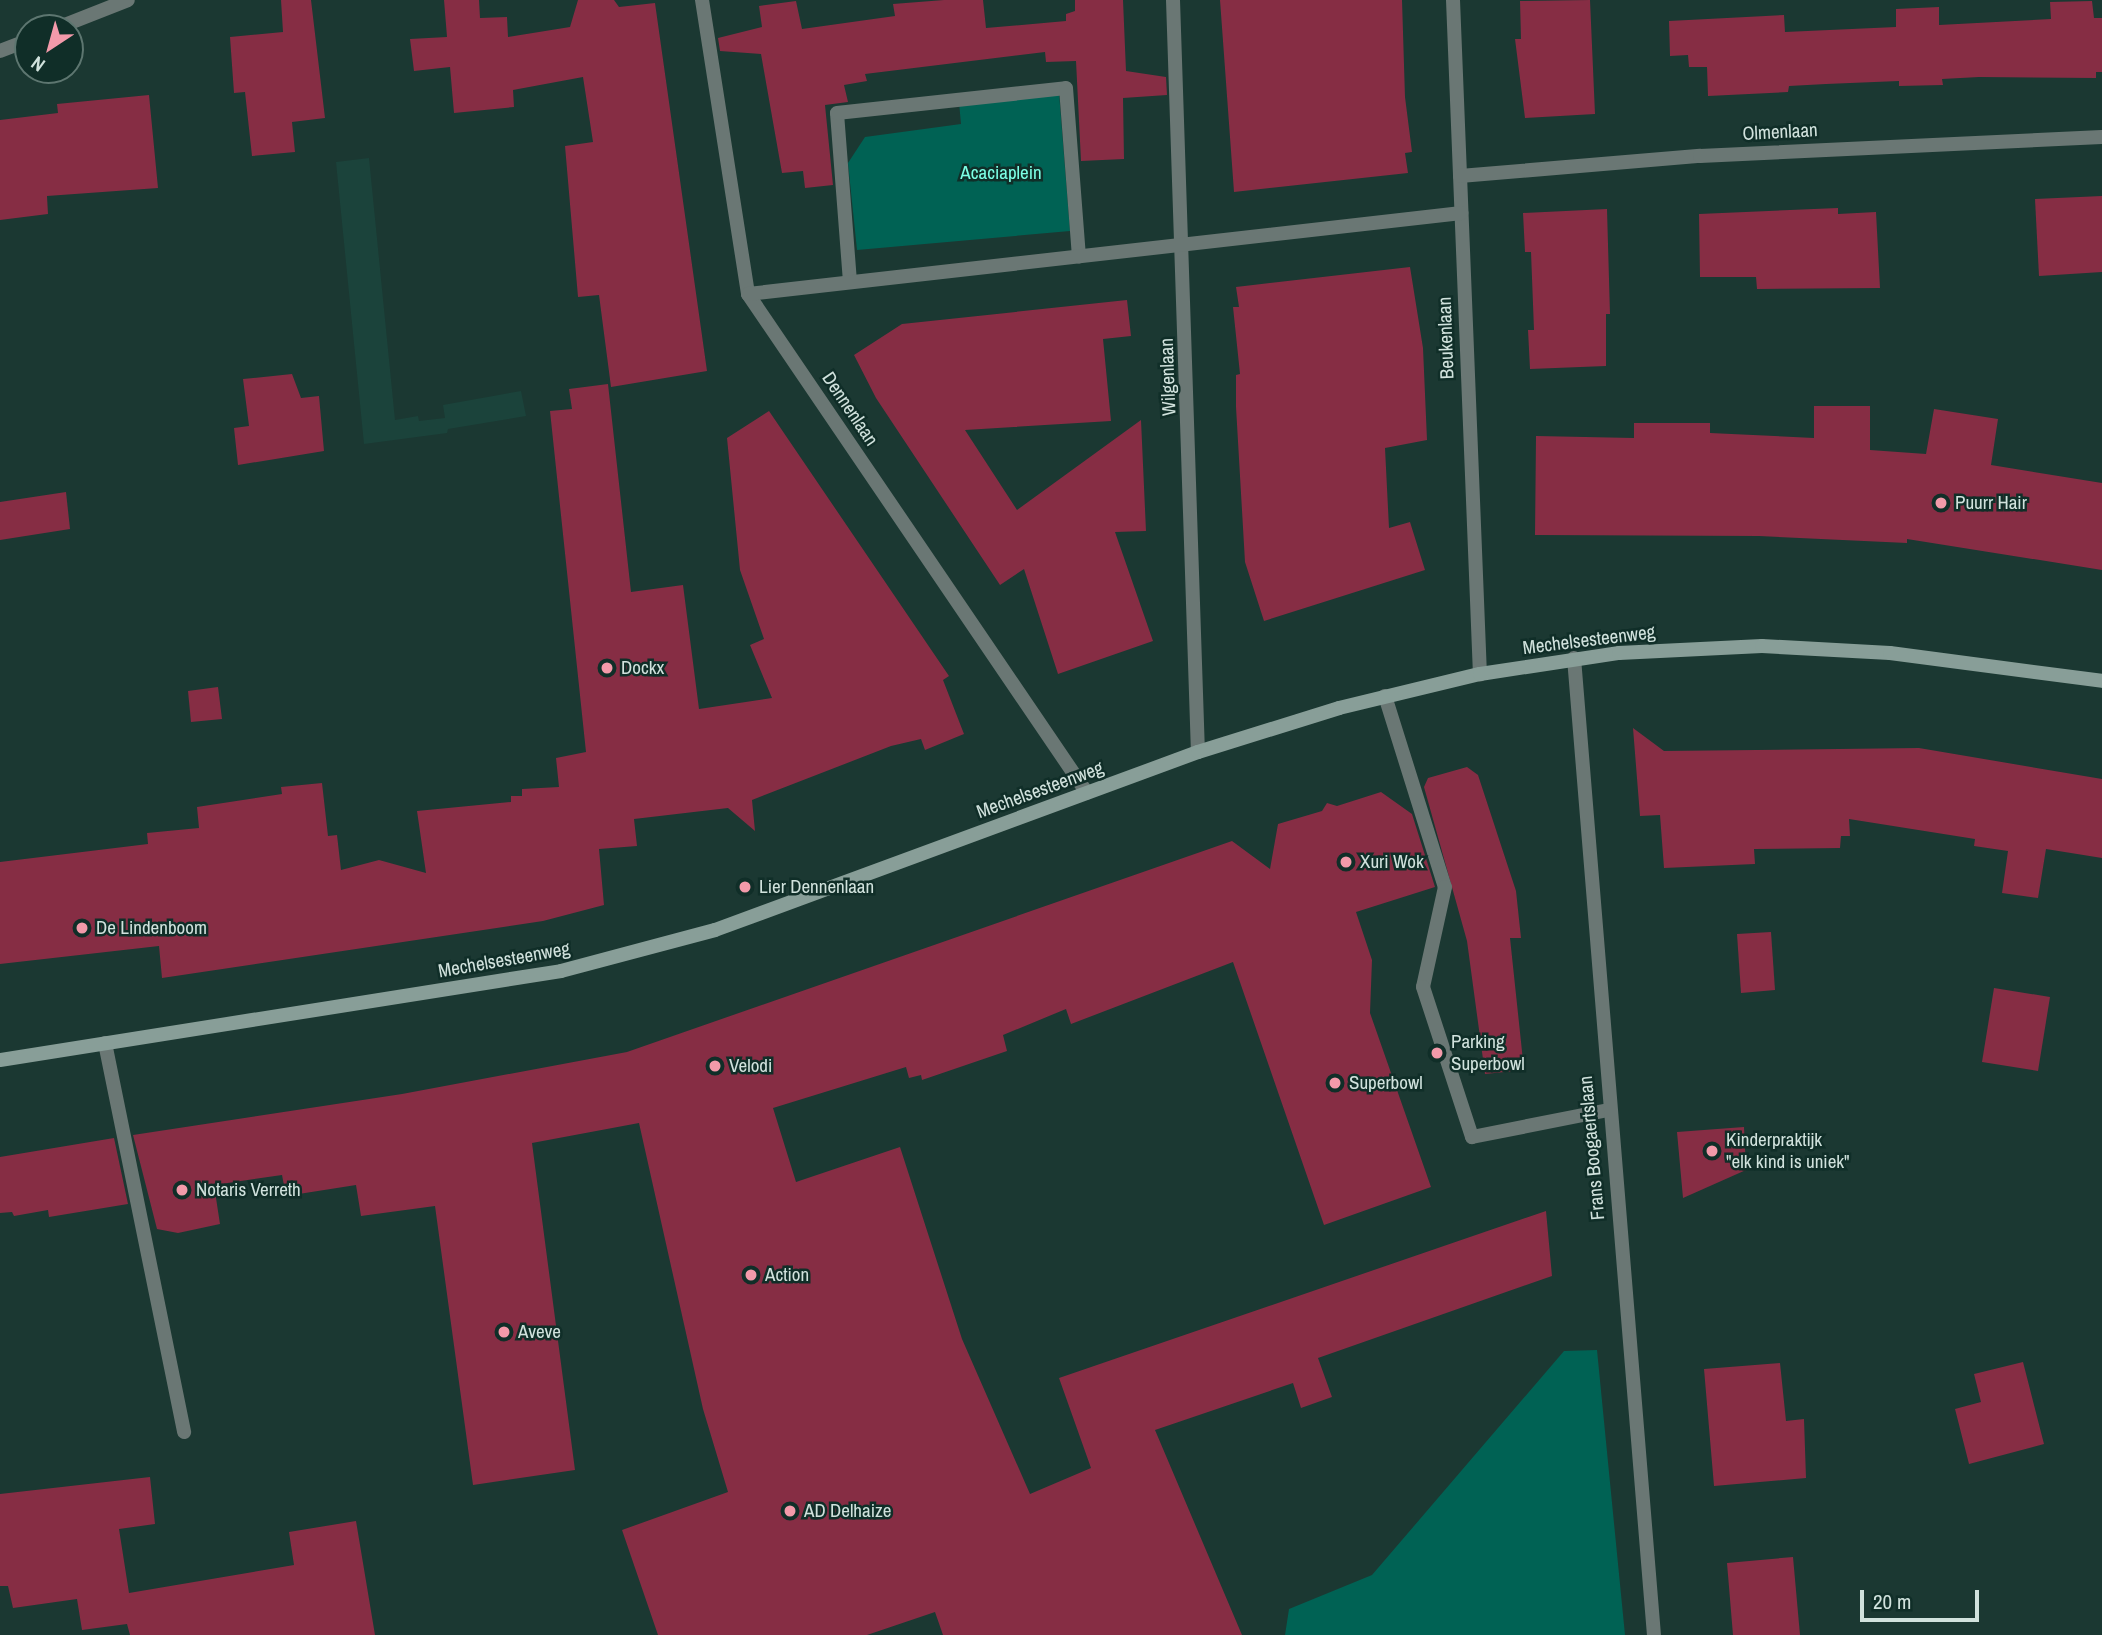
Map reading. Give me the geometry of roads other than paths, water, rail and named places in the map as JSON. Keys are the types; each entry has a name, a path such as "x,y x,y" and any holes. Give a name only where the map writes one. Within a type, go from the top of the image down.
{"street":[{"path":"84,17 128,0"},
{"name":"Dennenlaan","path":"702,0 748,294 1087,793"},
{"name":"Wilgenlaan","path":"1173,0 1198,752"},
{"name":"Beukenlaan","path":"1453,0 1480,674"},
{"path":"850,282 837,113 850,111 1066,88 1079,257"},
{"name":"Olmenlaan","path":"1460,176 1700,156 2102,136"},
{"path":"748,294 1461,213"},
{"name":"Mechelsesteenweg","path":"0,1060 561,971 715,930 1198,752 1385,696 1480,674 1574,658 1762,646 1891,653 2102,681"},
{"name":"Frans Boogaertslaan","path":"1574,658 1608,1110 1654,1635"},
{"path":"1385,696 1445,887 1423,987 1472,1137 1608,1110"},
{"path":"105,1043 184,1432"}],"place":[{"name":"Puurr Hair","path":"1941,503"},
{"name":"Dockx","path":"607,668"},
{"name":"Xuri Wok","path":"1346,862"},
{"name":"Lier Dennenlaan","path":"745,887"},
{"name":"De Lindenboom","path":"82,928"},
{"name":"Parking Superbowl","path":"1437,1053"},
{"name":"Velodi","path":"715,1066"},
{"name":"Superbowl","path":"1335,1083"},
{"name":"Kinderpraktijk \"elk kind is uniek\"","path":"1712,1151"},
{"name":"Notaris Verreth","path":"182,1190"},
{"name":"Action","path":"751,1275"},
{"name":"Aveve","path":"504,1332"},
{"name":"AD Delhaize","path":"790,1511"}],"park label":[{"name":"Acaciaplein","path":"1001,173"}]}
